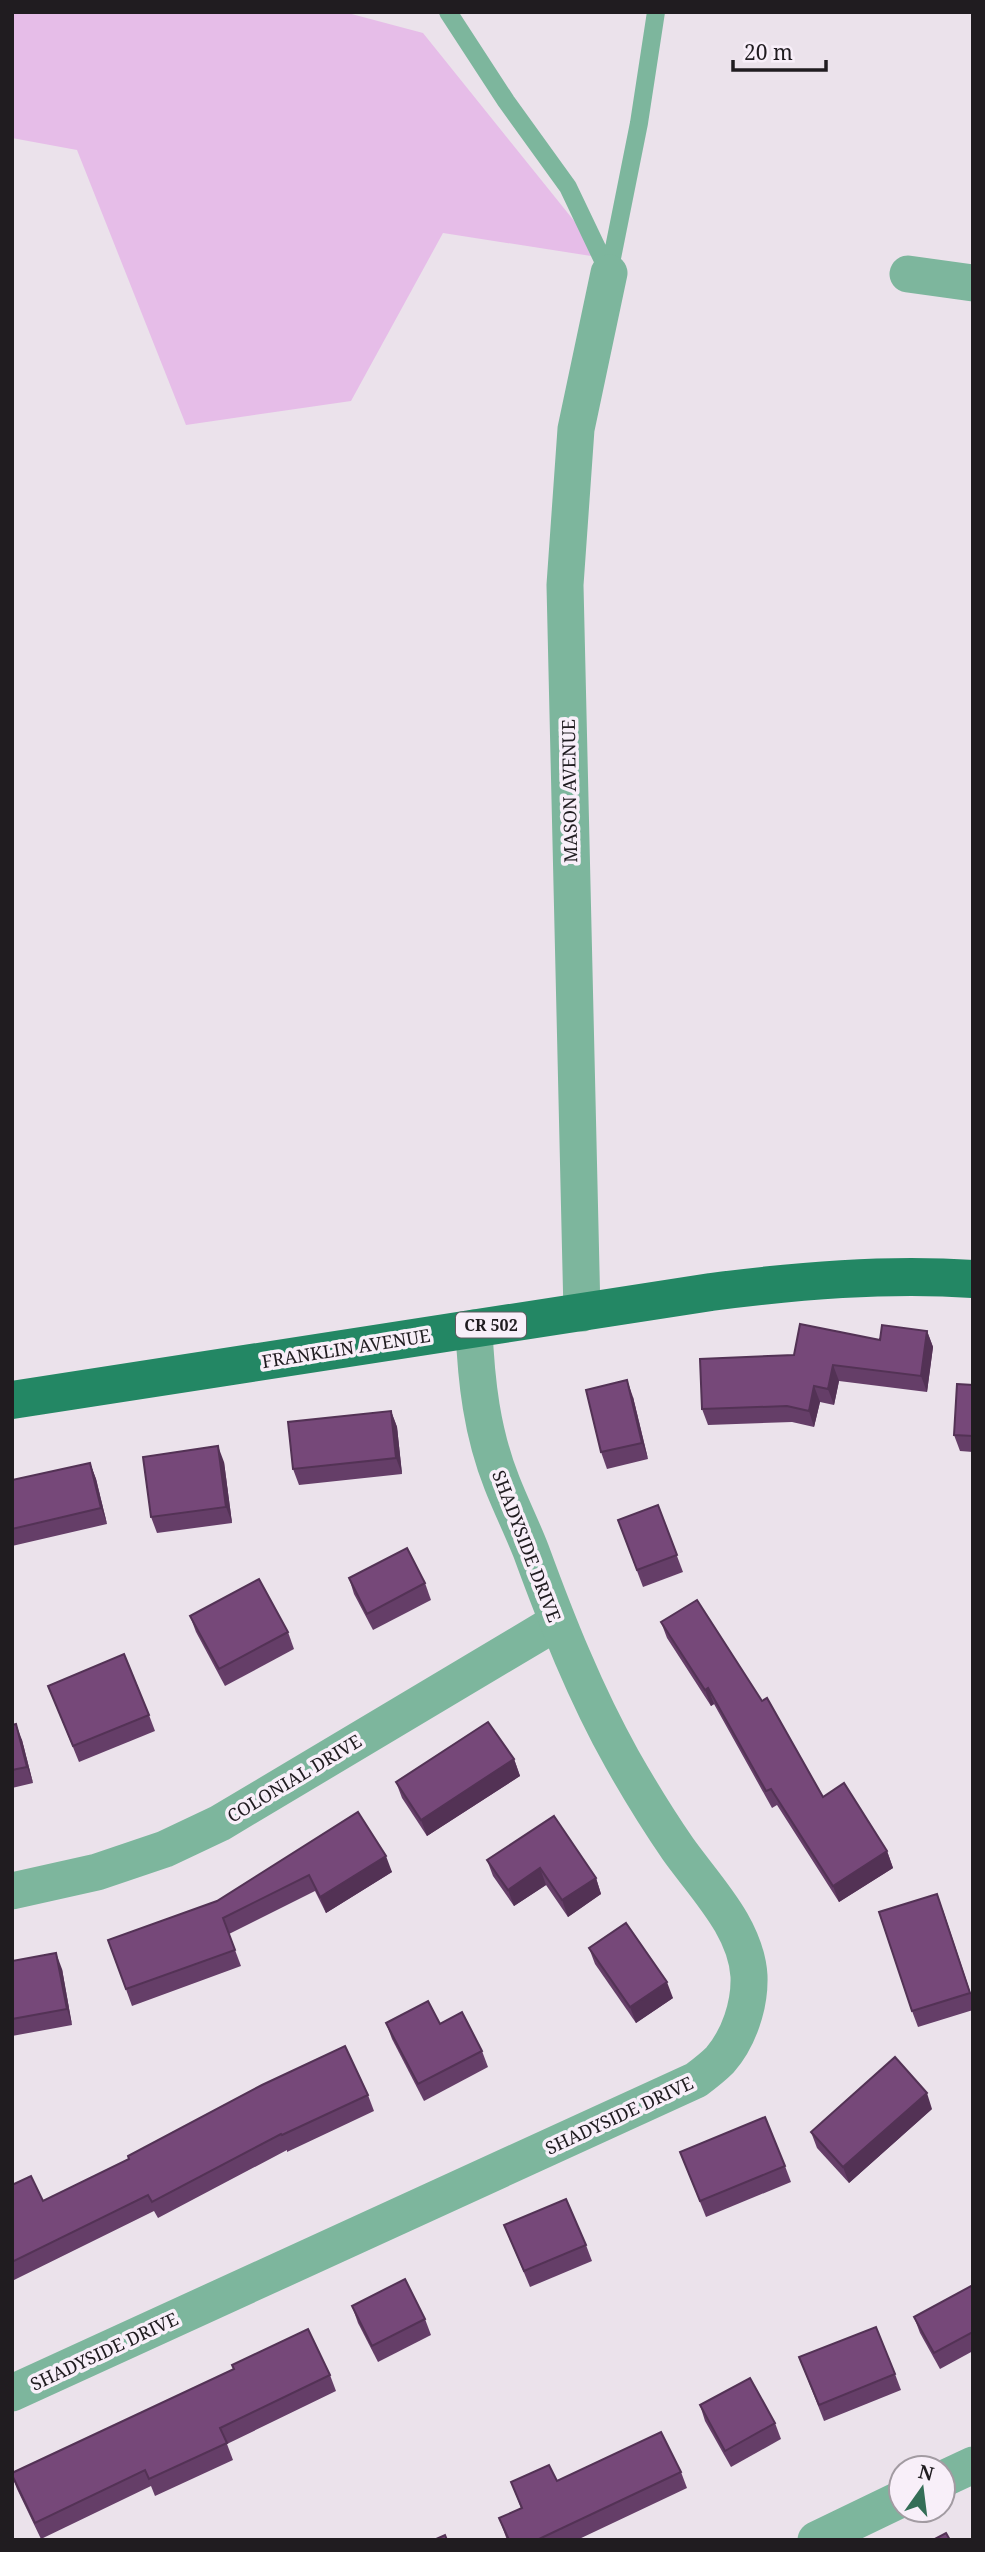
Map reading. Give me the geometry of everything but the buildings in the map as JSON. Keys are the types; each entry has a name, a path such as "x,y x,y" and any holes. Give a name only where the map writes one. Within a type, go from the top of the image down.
{"main road":[{"name":"FRANKLIN AVENUE","path":"12,1400 772,1284 866,1278 973,1279"}],"street":[{"name":"MASON AVENUE","path":"582,1312 565,585 576,429 609,273"},
{"path":"908,274 973,283"},
{"name":"SHADYSIDE DRIVE","path":"12,2393 696,2080 720,2060 736,2036 746,2008 749,1977 743,1947 730,1920 676,1846 622,1758 575,1666 522,1527 501,1482 486,1435 476,1380 474,1328"},
{"name":"COLONIAL DRIVE","path":"12,1891 97,1872 165,1849 220,1823 557,1622"},
{"path":"816,2540 887,2506"}],"lane":[{"path":"448,12 506,101 568,187 609,273"},
{"path":"609,273 639,122 656,12"}],"shaded area":[{"path":"12,12 344,12 423,33 604,258 443,233 351,401 186,425 77,150 12,138"}]}
